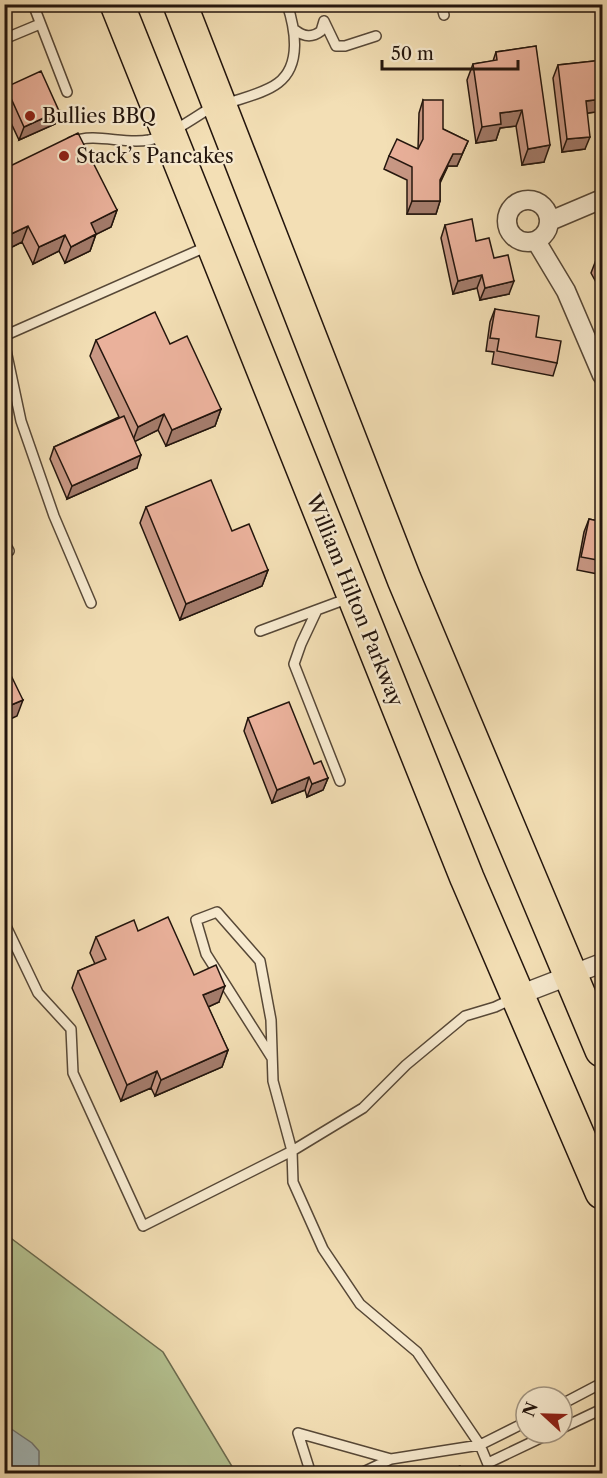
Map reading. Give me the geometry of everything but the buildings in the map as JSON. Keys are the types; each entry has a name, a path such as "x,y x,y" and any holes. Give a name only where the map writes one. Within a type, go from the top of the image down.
{"highway":[{"name":"William Hilton Parkway","path":"117,4 467,878 603,1192"},
{"path":"180,4 217,105 404,579 603,1050"}],"street":[{"path":"550,221 603,199"},
{"path":"521,200 537,201 544,206 550,221 548,229 536,241 528,242 513,236 508,228 509,212 521,200"},
{"path":"536,241 566,291 603,375"},
{"path":"519,995 603,963"}],"lane":[{"path":"33,4 67,92"},
{"path":"65,145 85,136 111,141 148,140 168,133 217,105 278,84 290,72 295,30 287,4"},
{"path":"441,4 444,15"},
{"path":"295,30 302,35 315,36 321,32 324,21 336,46 345,46 376,36"},
{"path":"4,39 40,24"},
{"path":"4,336 199,250 211,240"},
{"path":"4,341 21,421 54,516 91,603"},
{"path":"260,631 354,597"},
{"path":"317,610 294,664 340,781"},
{"path":"272,1058 206,954 196,920 217,912 260,962 271,1020 273,1081 292,1151 293,1182 323,1249 360,1304 417,1352 480,1446 492,1473"},
{"path":"4,922 38,993 71,1029 73,1073 143,1226 292,1151 363,1108 406,1065 465,1016 495,1007 519,995"},
{"path":"574,1398 603,1383"},
{"path":"574,1423 602,1410"},
{"path":"359,1473 391,1459 480,1446 514,1428"},
{"path":"311,1473 298,1432 391,1459"},
{"path":"488,1463 526,1445"},
{"path":"595,1473 603,1470"}],"green space":[{"path":"4,1233 163,1352 236,1473 5,1473"}],"shaded area":[{"path":"4,1424 32,1443 39,1451 39,1473 5,1473"}],"place":[{"name":"Bullies BBQ","path":"30,116"},
{"name":"Stack’s Pancakes","path":"64,156"}]}
